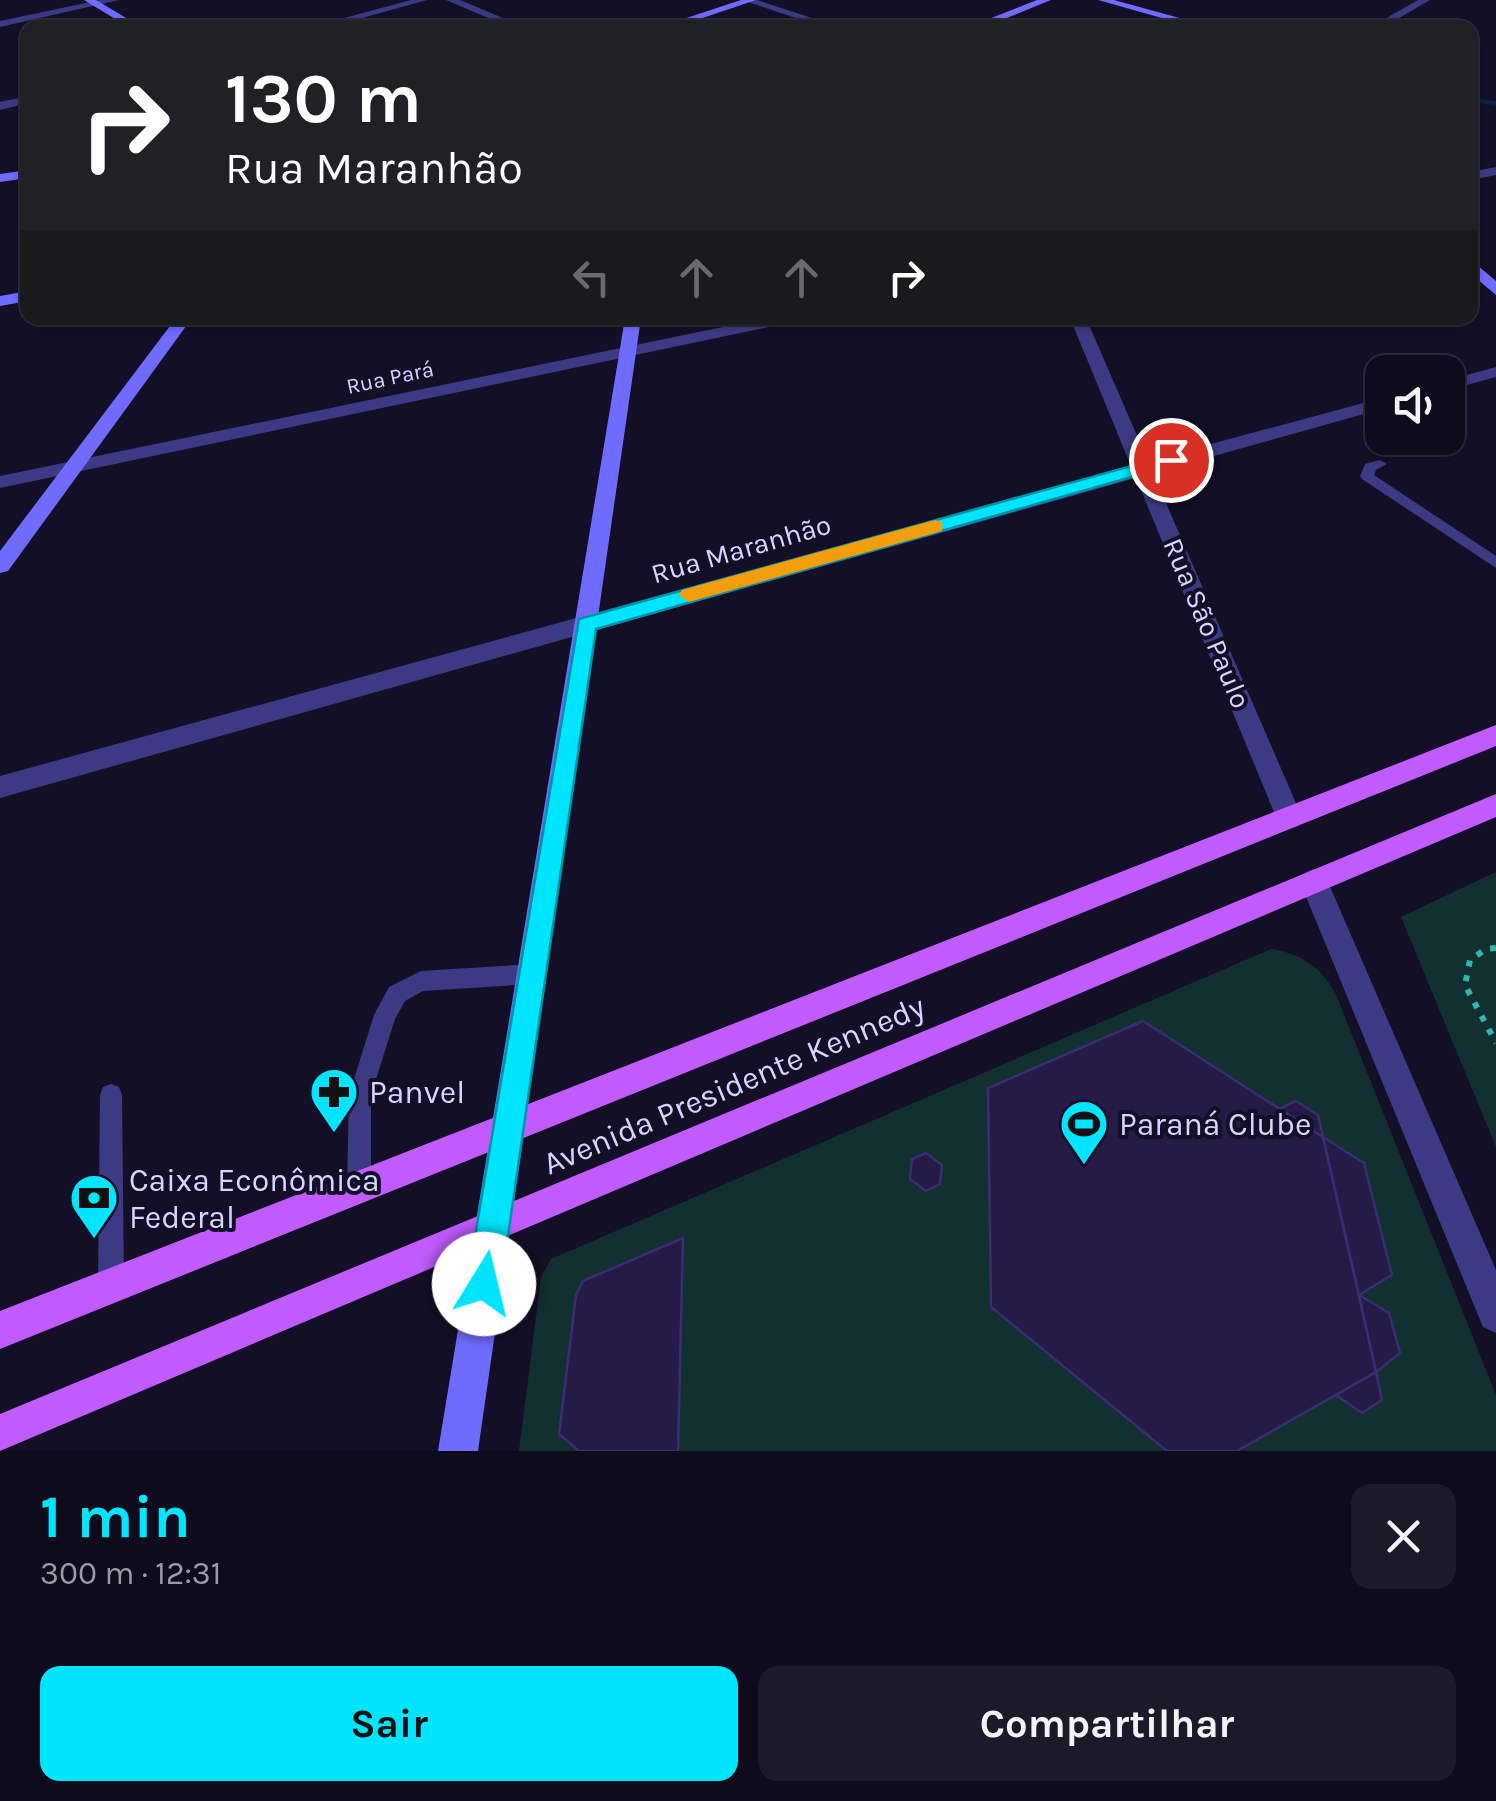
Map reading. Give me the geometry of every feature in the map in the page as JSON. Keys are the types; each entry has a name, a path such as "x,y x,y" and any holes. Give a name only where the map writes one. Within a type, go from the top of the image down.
{"main road":[{"name":"Avenida Presidente Kennedy","path":"0,1330 1496,735"},
{"name":"Avenida Presidente Kennedy","path":"0,1434 1496,805"}],"street":[{"path":"0,24 114,0"},
{"path":"343,20 422,0"},
{"path":"451,0 502,20"},
{"path":"686,20 749,0 813,20"},
{"path":"992,20 1046,0"},
{"path":"1103,0 1180,20"},
{"path":"1389,20 1425,0"},
{"path":"93,2 124,20"},
{"path":"1478,272 1496,290"},
{"path":"0,566 179,325"},
{"path":"458,1451 632,325"},
{"name":"Rua Pará","path":"0,482 755,325"},
{"name":"Rua São Paulo","path":"1081,325 1290,817"},
{"path":"1465,380 1496,372"},
{"name":"Rua Maranhão","path":"0,787 1365,408"},
{"path":"1314,882 1496,1314"}],"lane":[{"path":"1380,464 1370,467 1367,476 1496,563"},
{"path":"359,1187 360,1095 385,1015 397,994 421,982 532,974"},
{"path":"111,1095 111,1286"}],"path":[{"path":"1496,948 1470,960 1465,985 1496,1043"}],"green space":[{"path":"1496,872 1496,1147 1401,917"},
{"name":"Paraná Clube","path":"1271,949 1309,963 1335,992 1496,1395 1496,1451 519,1451 541,1277 551,1259"}],"building":[{"path":"1143,1021 1323,1137 1376,1372 1237,1451 1167,1451 991,1307 988,1088"},
{"path":"1296,1101 1318,1115 1323,1137 1280,1109"},
{"path":"1323,1137 1364,1163 1392,1275 1359,1295"},
{"path":"926,1153 942,1165 940,1184 926,1191 910,1179 912,1159"},
{"path":"683,1238 678,1451 579,1451 559,1434 576,1295 583,1281"},
{"path":"1359,1295 1389,1313 1400,1353 1376,1372"},
{"path":"1376,1372 1382,1400 1362,1413 1336,1395"}],"waterway":[{"path":"1478,101 1496,103"}],"slow traffic":[{"path":"689,595 935,526"}],"place":[{"name":"Panvel","path":"334,1134"},
{"name":"Paraná Clube","path":"1084,1166"},
{"name":"Caixa Econômica Federal","path":"94,1240"}],"route":[{"path":"484,1284 586,624 1171,460"}]}
